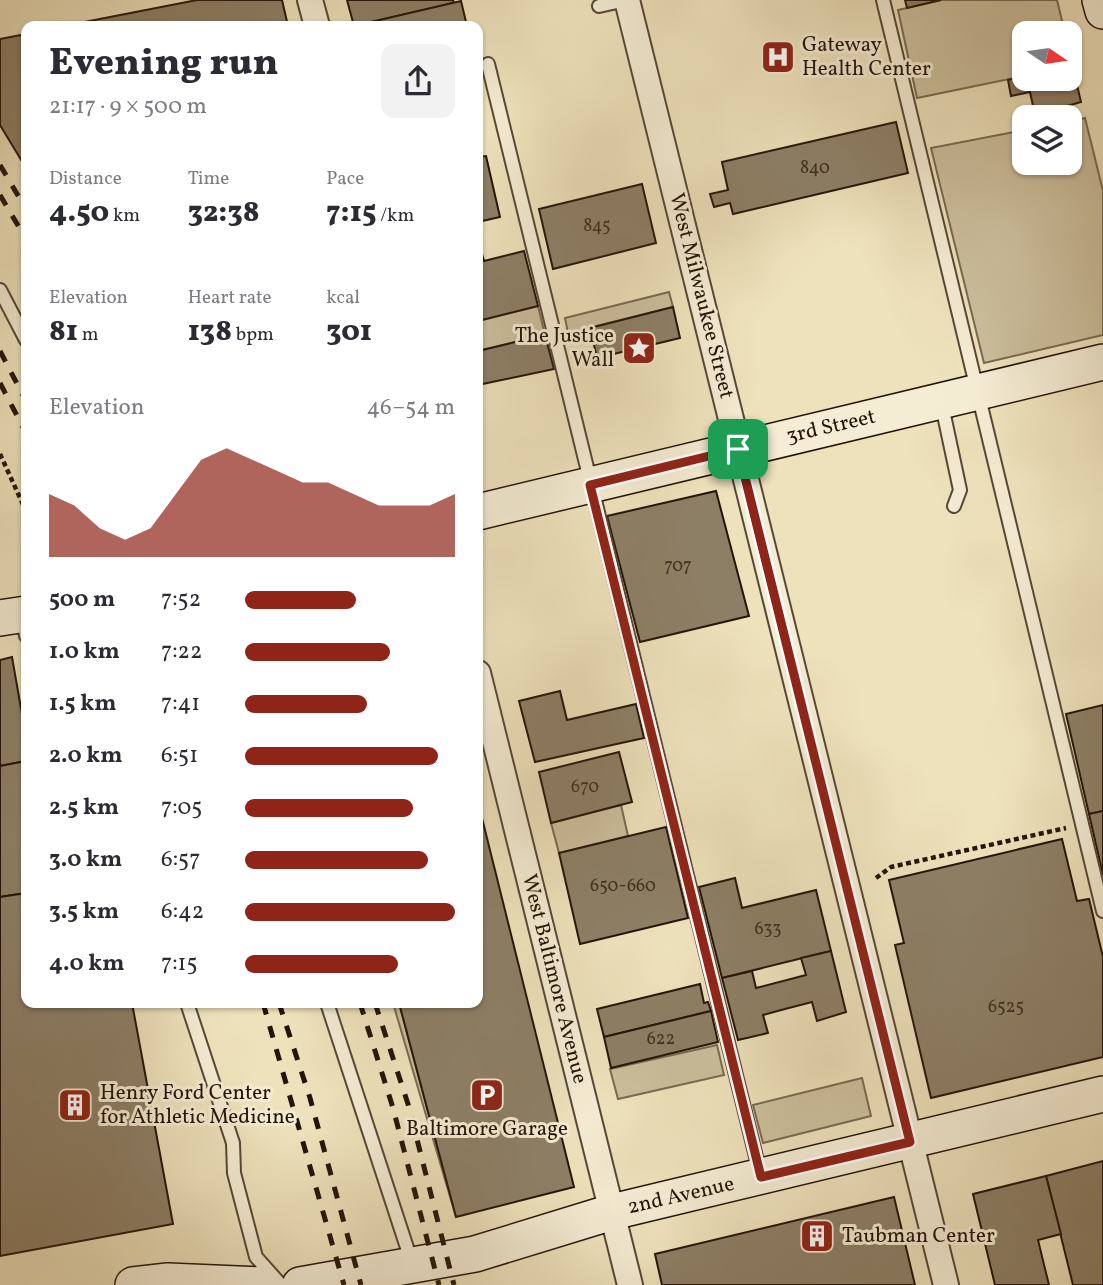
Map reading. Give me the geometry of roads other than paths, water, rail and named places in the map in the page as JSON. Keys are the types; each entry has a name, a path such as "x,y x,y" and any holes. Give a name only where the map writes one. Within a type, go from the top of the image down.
{"street":[{"path":"310,0 316,21"},
{"name":"West Milwaukee Street","path":"627,0 946,1285"},
{"path":"1100,0 1103,11"},
{"name":"3rd Street","path":"483,511 1103,362"},
{"name":"West Baltimore Avenue","path":"483,693 630,1285"},
{"name":"2nd Avenue","path":"299,1285 475,1254 612,1212 1103,1094"},
{"path":"133,1285 168,1281 263,1285"}],"lane":[{"path":"599,6 627,0"},
{"path":"883,0 1103,911"},
{"path":"488,64 761,1177"},
{"path":"0,290 21,330"},
{"path":"941,401 960,489 954,506"},
{"path":"189,1008 233,1143 234,1173 256,1257 281,1285"},
{"path":"329,1008 404,1231 412,1267"}],"railway":[{"path":"0,165 21,201"},
{"path":"0,195 21,231"},
{"path":"0,351 21,391"},
{"path":"0,383 21,423"},
{"path":"264,1008 344,1285"},
{"path":"281,1008 310,1098 361,1285"},
{"path":"362,1008 393,1108 439,1285"},
{"path":"377,1008 408,1104 454,1285"}],"place":[{"name":"Gateway Health Center","path":"778,57"},
{"name":"The Justice Wall","path":"639,348"},
{"name":"Baltimore Garage","path":"487,1095"},
{"name":"Henry Ford Center for Athletic Medicine","path":"75,1105"},
{"name":"Taubman Center","path":"817,1236"}]}
